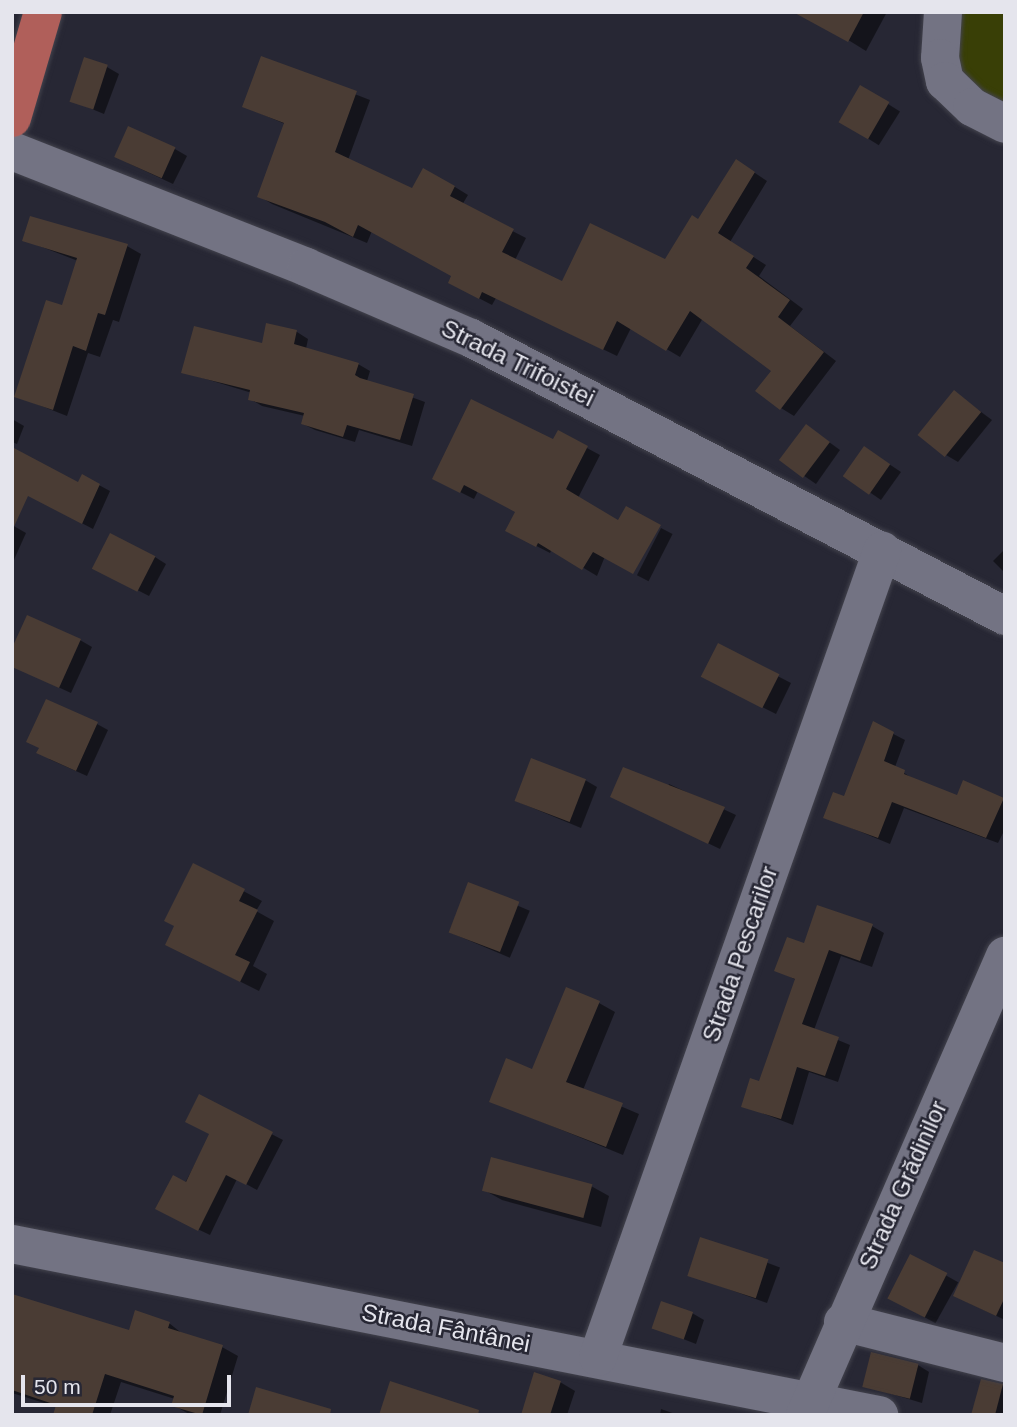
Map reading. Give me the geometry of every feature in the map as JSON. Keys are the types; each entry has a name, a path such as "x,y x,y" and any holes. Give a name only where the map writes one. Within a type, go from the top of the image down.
{"main road":[{"path":"12,118 43,12"}],"street":[{"path":"943,12 940,58 945,81 972,107 1005,124"},
{"name":"Strada Trifoistei","path":"12,151 306,267 471,338 1005,616"},
{"name":"Strada Pescarilor","path":"598,1357 882,551"},
{"name":"Strada Grădinilor","path":"808,1407 1005,956"},
{"name":"Strada Fântânei","path":"12,1244 598,1357 808,1407 879,1415"},
{"path":"843,1322 1005,1363"}],"green space":[{"path":"952,12 1005,12 1005,112 962,88"}],"building":[{"path":"793,12 864,12 848,42"},
{"path":"261,56 357,91 335,152 412,188 423,168 455,186 450,196 514,229 502,252 562,281 590,223 665,259 692,215 698,219 736,159 755,172 718,233 754,256 746,268 790,300 778,317 824,352 780,410 755,391 771,371 690,311 666,351 617,321 603,350 482,292 479,299 448,283 451,276 358,225 353,237 325,222 257,197 284,123 242,107"},
{"path":"84,57 108,65 93,109 69,102"},
{"path":"860,85 889,102 868,139 838,122"},
{"path":"128,126 176,147 162,178 114,157"},
{"path":"30,216 128,244 105,315 98,313 86,351 73,346 53,410 14,397 46,300 62,305 77,258 22,241"},
{"path":"266,323 297,330 294,344 359,363 355,375 360,378 414,394 400,440 347,425 343,437 301,424 304,413 248,400 250,390 181,373 194,326 262,343"},
{"path":"954,390 981,412 945,457 917,435"},
{"path":"471,399 553,439 558,430 588,446 566,489 618,520 626,506 661,525 633,574 593,552 582,570 538,543 536,547 505,531 515,512 464,485 460,493 432,479"},
{"path":"806,424 830,442 803,478 779,460"},
{"path":"864,446 890,464 869,495 843,476"},
{"path":"12,447 78,482 82,474 100,484 82,524 28,496 12,531"},
{"path":"110,533 155,556 137,592 92,569"},
{"path":"27,615 81,639 59,688 12,667 12,648"},
{"path":"718,643 779,674 762,708 701,677"},
{"path":"46,699 98,722 76,771 36,753 39,748 26,742"},
{"path":"873,721 894,732 884,761 905,770 904,774 957,795 963,780 1004,798 986,838 892,802 878,838 823,818 833,792 844,796"},
{"path":"531,758 586,779 570,822 515,801"},
{"path":"623,767 725,807 708,844 610,797"},
{"path":"193,863 245,889 239,901 258,910 235,955 250,962 240,982 165,945 174,926 164,921"},
{"path":"468,882 519,902 500,952 449,932"},
{"path":"817,905 873,924 860,961 829,950 802,1024 839,1037 825,1076 797,1067 781,1119 741,1107 750,1078 759,1081 795,979 774,971 787,937 804,943"},
{"path":"566,987 600,1001 566,1082 623,1103 606,1147 489,1102 506,1058 532,1069"},
{"path":"199,1094 273,1132 246,1185 226,1175 198,1231 155,1209 173,1175 186,1182 209,1134 185,1122"},
{"path":"491,1157 592,1184 583,1218 482,1191"},
{"path":"700,1237 768,1259 756,1298 687,1276"},
{"path":"974,1250 1005,1263 1005,1297 996,1316 953,1296"},
{"path":"910,1254 947,1273 925,1318 887,1299"},
{"path":"12,1294 129,1330 135,1310 170,1322 168,1328 223,1345 202,1415 171,1406 174,1396 105,1374 92,1415 53,1415 56,1405 12,1390"},
{"path":"661,1301 693,1312 684,1339 652,1328"},
{"path":"871,1352 919,1364 910,1399 862,1387"},
{"path":"534,1372 561,1381 550,1415 521,1415"},
{"path":"981,1379 1003,1384 995,1415 971,1415"},
{"path":"390,1381 479,1410 478,1415 379,1415"},
{"path":"256,1387 331,1409 330,1415 248,1415"}]}
